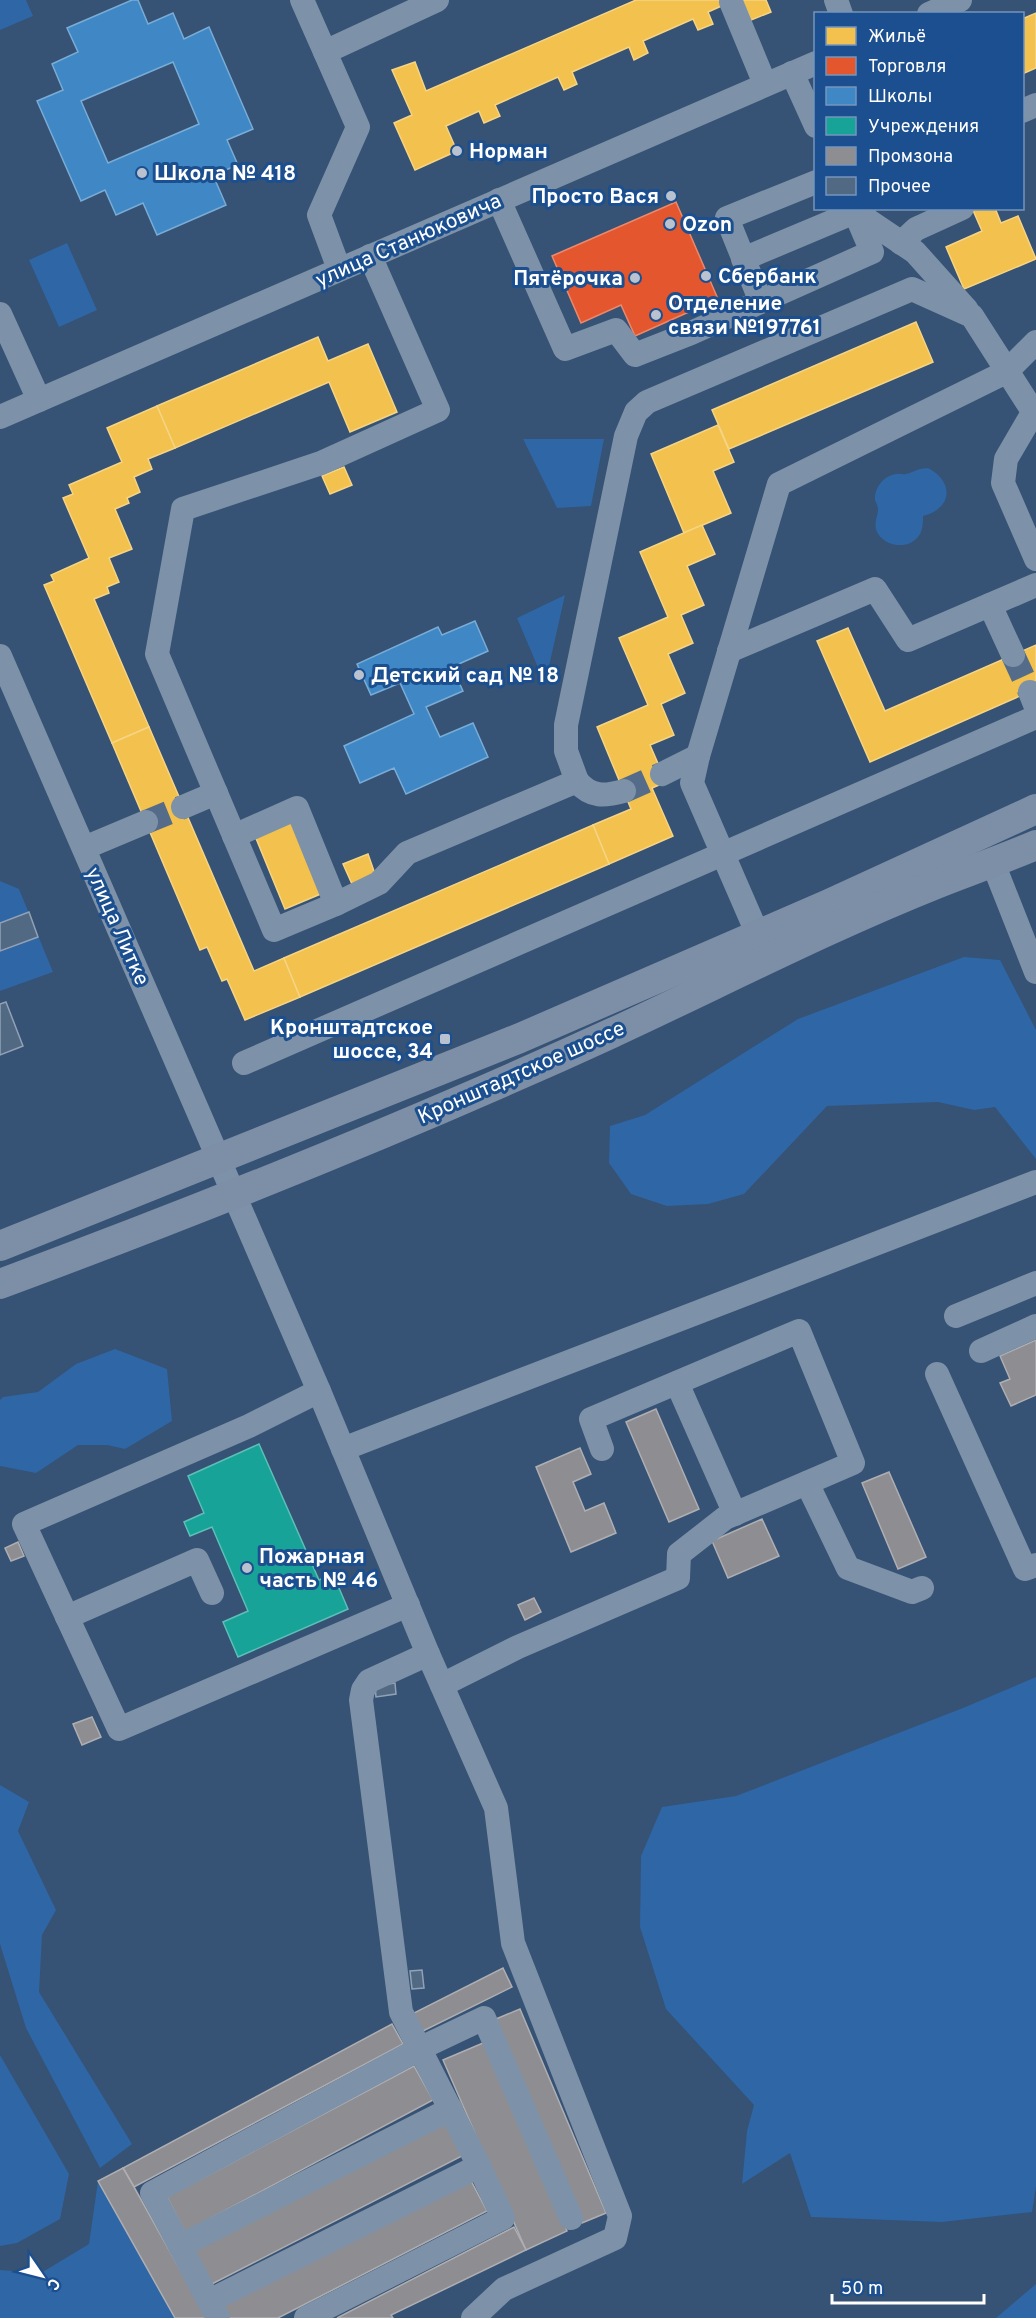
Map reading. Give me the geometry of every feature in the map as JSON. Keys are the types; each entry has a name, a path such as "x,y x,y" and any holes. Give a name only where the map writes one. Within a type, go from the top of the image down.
{"main road":[{"name":"Кронштадтское шоссе","path":"0,1246 467,1060 758,935 1036,809"},
{"name":"Кронштадтское шоссе","path":"0,1284 234,1195 610,1034 847,922 1036,845"}],"street":[{"path":"302,0 357,127 319,216 339,269"},
{"path":"325,52 437,0"},
{"path":"933,12 960,0"},
{"path":"731,2 765,84"},
{"name":"улица Станюковича","path":"0,417 814,64"},
{"path":"792,73 814,122"},
{"path":"761,302 727,218 814,183"},
{"path":"499,200 565,349 616,330 635,355 691,333 872,252 857,210"},
{"path":"743,259 857,210"},
{"path":"857,210 915,252 972,316 1035,414 1006,459 1003,483 1036,559"},
{"path":"901,243 916,229 958,210"},
{"path":"369,256 438,410 321,463 183,509 157,654 274,930 379,883 407,853 577,781"},
{"path":"624,790 599,796 585,790 577,781 566,751 566,725 626,436 636,412 647,402 912,289 972,316"},
{"path":"0,314 39,400"},
{"path":"758,935 692,783 779,484 1006,372 1036,342"},
{"path":"729,651 875,589 908,640 1036,585"},
{"path":"990,605 1013,655"},
{"name":"улица Литке","path":"0,656 319,1391 428,1654 496,1809 513,1943 620,2216 615,2238 504,2289 473,2318"},
{"path":"244,1063 1036,717"},
{"path":"183,807 216,793"},
{"path":"234,836 297,808 336,904"},
{"path":"84,848 146,822"},
{"path":"993,863 1036,972"},
{"path":"343,1449 1036,1182"},
{"path":"956,1316 1036,1283"},
{"path":"981,1351 1036,1326"},
{"path":"442,1685 519,1647 678,1578 679,1554 725,1518 853,1463 799,1331 591,1419 602,1449"},
{"path":"937,1374 1025,1569 1036,1564"},
{"path":"677,1383 735,1514"},
{"path":"319,1391 249,1426 24,1524 119,1729 408,1605"},
{"path":"807,1483 848,1568 912,1593 922,1588"},
{"path":"67,1617 197,1560 212,1593"},
{"path":"306,2318 502,2218 480,2166 401,2012 361,1700 363,1690 369,1681 428,1654"},
{"path":"480,2166 213,2309 152,2193 421,2048 484,2018 571,2218"},
{"path":"180,2246 451,2109"}],"shaded area":[{"path":"0,0 26,0 33,16 0,30"},
{"path":"67,243 97,310 59,327 29,260"},
{"path":"523,439 604,439 591,506 557,508"},
{"path":"928,468 943,480 946,487 946,495 940,508 923,516 920,533 912,542 896,545 885,541 880,537 875,526 878,509 875,495 878,487 892,475"},
{"path":"565,595 545,684 517,618"},
{"path":"0,881 19,889 53,972 0,991"},
{"path":"964,957 1000,960 1036,1030 1036,1159 995,1107 974,1110 938,1102 827,1106 744,1194 708,1204 667,1206 631,1194 609,1163 610,1126 645,1115 798,1019"},
{"path":"115,1349 167,1369 172,1421 125,1449 107,1445 78,1445 36,1473 0,1466 0,1400 3,1397 38,1392 76,1364"},
{"path":"1036,1677 1036,2186 1032,2212 942,2222 811,2217 790,2153 742,2184 747,2131 754,2105 666,2009 640,1927 641,1856 662,1807 736,1796 963,1708"},
{"path":"0,1785 29,1802 18,1831 56,1910 42,1935 39,1992 132,2144 100,2168 26,2028 0,1944"},
{"path":"0,2055 69,2174 60,2219 17,2243 0,2246"},
{"path":"98,2181 175,2318 0,2318 0,2270 41,2273 89,2244"},
{"path":"1036,2284 1036,2318 996,2318"}],"building: Жильё":[{"path":"636,0 735,0 708,12 713,24 698,30 693,19 643,41 648,53 634,60 629,47 572,72 577,84 564,90 558,77 495,105 500,116 484,123 479,111 446,126 457,151 415,170 394,123 412,115 392,70 415,62 426,91"},
{"path":"742,0 766,0 771,12 751,20"},
{"path":"1036,13 1036,68 1024,73 1024,18"},
{"path":"973,210 996,210 1001,223 1018,216 1036,259 964,289 946,247 982,231"},
{"path":"916,322 933,362 729,449 712,410"},
{"path":"318,337 328,361 368,344 397,412 350,432 329,382 175,448 157,406"},
{"path":"157,406 175,448 148,459 152,469 134,477 140,492 127,498 129,503 115,509 132,549 109,558 119,582 107,587 109,593 94,599 149,727 112,743 44,585 54,581 51,575 89,558 63,498 73,494 69,485 122,462 107,428"},
{"path":"718,425 734,462 713,471 731,513 684,533 651,454"},
{"path":"344,467 352,485 330,494 322,476"},
{"path":"702,525 715,554 687,566 704,605 681,615 693,643 668,654 685,693 661,704 674,735 650,745 666,782 652,788 673,836 609,864 593,825 631,809 597,727 648,705 619,638 668,617 640,552"},
{"path":"848,628 885,711 1036,645 1036,689 870,762 817,641"},
{"path":"149,727 254,971 284,958 300,997 245,1020 227,979 222,981 207,947 200,950 112,743"},
{"path":"291,815 323,893 285,909 253,831"},
{"path":"593,825 609,864 300,997 284,958"},
{"path":"368,854 375,874 352,884 343,864"}],"building: Торговля":[{"name":"Пятёрочка","path":"676,202 718,299 635,336 621,305 581,323 552,256"}],"building: Школы":[{"path":"132,0 138,0 148,24 173,13 184,39 209,27 253,129 227,140 238,165 213,175 226,205 157,235 143,203 116,215 105,190 81,201 37,101 63,90 52,64 78,52 67,28","holes":["173,62 199,124 108,163 81,101"]},
{"path":"475,621 488,651 452,667 463,691 426,707 440,737 473,723 488,757 406,794 394,768 360,783 344,746 414,714 400,683 371,695 357,664 438,627 442,635"}],"building: Учреждения":[{"path":"259,1444 319,1580 333,1574 348,1609 238,1657 223,1622 248,1611 212,1527 190,1536 184,1522 204,1513 188,1476"}],"building: Промзона":[{"path":"1036,1340 1036,1395 1011,1406 1000,1383 1010,1379 1000,1356"},
{"path":"656,1409 699,1509 669,1522 626,1422"},
{"path":"580,1448 591,1474 573,1482 585,1511 604,1503 616,1533 571,1552 536,1467"},
{"path":"889,1472 926,1557 898,1569 862,1483"},
{"path":"762,1519 779,1556 728,1578 712,1541"},
{"path":"18,1542 24,1556 11,1561 5,1548"},
{"path":"534,1598 541,1612 525,1620 518,1605"},
{"path":"92,1717 101,1737 82,1745 73,1724"},
{"path":"503,1968 512,1987 421,2032 412,2014"},
{"path":"520,2009 606,2213 582,2223 496,2019"},
{"path":"392,2024 403,2044 134,2187 123,2168"},
{"path":"483,2043 567,2231 526,2250 443,2060"},
{"path":"414,2066 433,2100 185,2232 167,2197"},
{"path":"444,2121 462,2156 210,2285 193,2251"},
{"path":"123,2168 207,2318 175,2318 98,2181"},
{"path":"469,2177 487,2211 278,2318 229,2318 222,2304"},
{"path":"514,2227 526,2250 391,2315 393,2318 337,2318"}],"building: Прочее":[{"path":"29,912 38,937 0,951 0,923"},
{"path":"6,1002 23,1046 0,1055 0,1004"},
{"path":"395,1683 396,1694 376,1697 375,1686"},
{"path":"422,1970 424,1988 412,1989 410,1971"}],"tunnel":[{"path":"1013,655 1030,692"},
{"path":"624,791 662,774"},
{"path":"146,822 183,807"}],"place":[{"name":"Норман","path":"457,151"},
{"name":"Школа № 418","path":"142,173"},
{"name":"Просто Вася","path":"671,196"},
{"name":"Ozon","path":"670,224"},
{"name":"Сбербанк","path":"706,276"},
{"name":"Пятёрочка","path":"635,278"},
{"name":"Отделение связи №197761","path":"656,315"},
{"name":"Детский сад № 18","path":"359,675"},
{"name":"Кронштадтское шоссе, 34","path":"445,1039"},
{"name":"Пожарная часть № 46","path":"247,1568"}]}
